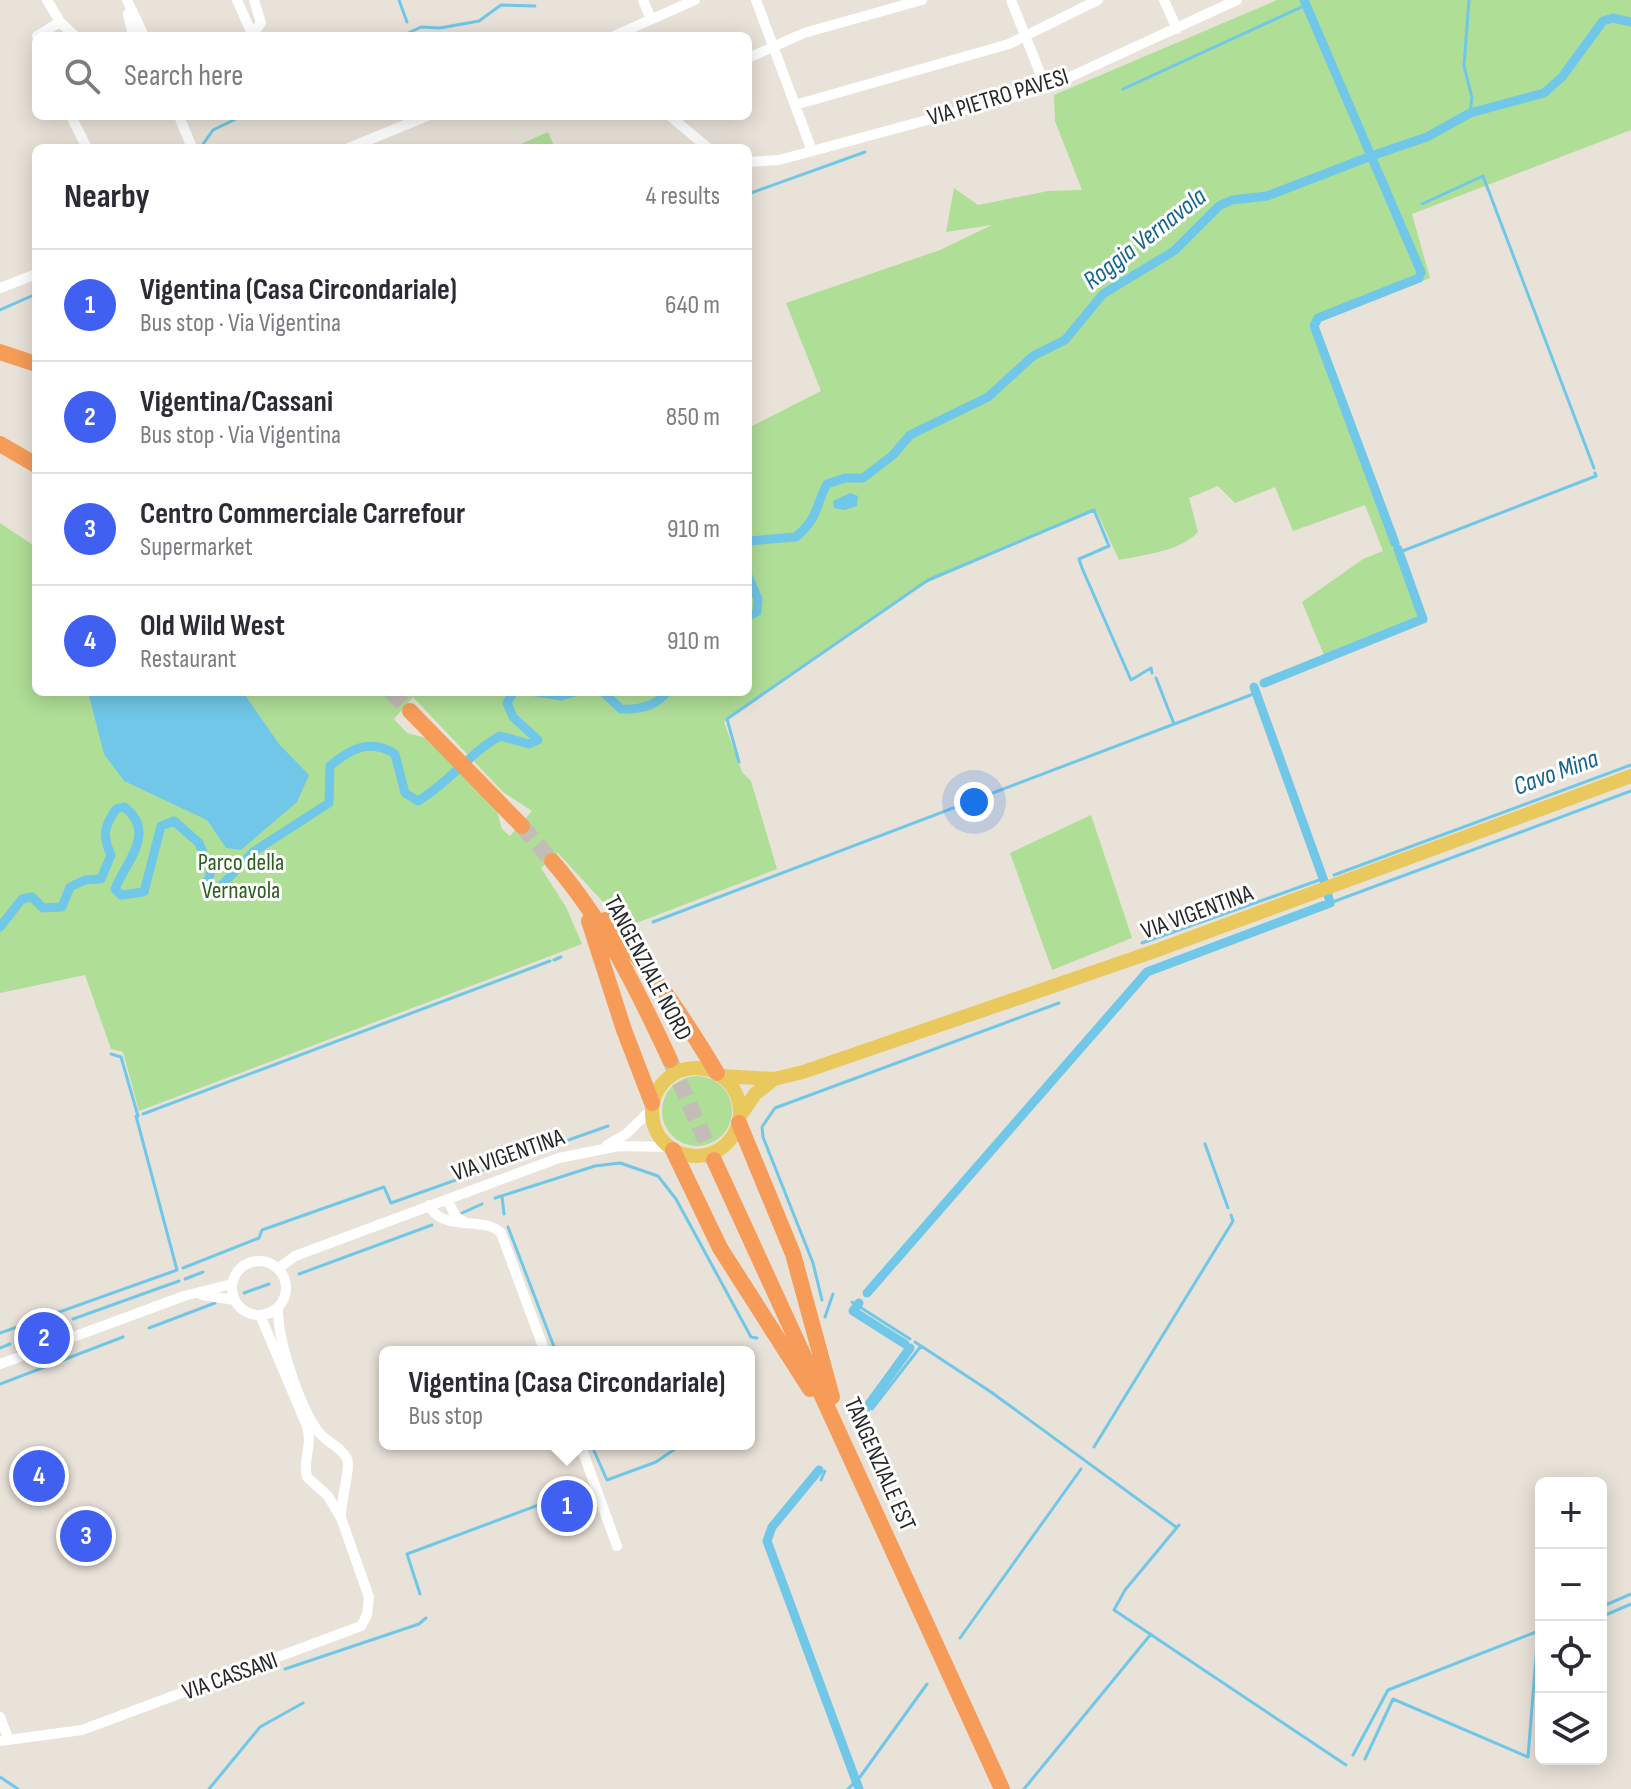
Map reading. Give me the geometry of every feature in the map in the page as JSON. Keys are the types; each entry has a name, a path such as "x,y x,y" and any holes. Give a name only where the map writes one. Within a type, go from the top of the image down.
{"highway":[{"path":"0,352 32,363"},
{"path":"4,447 32,453"},
{"path":"4,447 32,463"},
{"path":"410,711 522,826"},
{"name":"TANGENZIALE NORD","path":"552,861 577,890 616,949 670,1060"},
{"path":"577,890 643,960 677,1006 720,1074"},
{"path":"577,890 652,1106"},
{"path":"739,1120 793,1254 818,1352 868,1496"},
{"path":"672,1148 720,1248 804,1379 868,1496"},
{"name":"TANGENZIALE EST","path":"714,1160 1002,1789"}],"main road":[{"name":"VIA VIGENTINA","path":"672,1148 695,1156 708,1154 730,1140 755,1094 774,1079 1155,951 1631,776"},
{"name":"VIA VIGENTINA","path":"652,1106 661,1085 679,1071 701,1068 720,1074 774,1079"},
{"path":"720,1074 735,1091 739,1120"},
{"path":"652,1106 656,1131 672,1148"}],"street":[{"path":"47,0 60,22 71,32"},
{"path":"126,0 132,32"},
{"path":"126,0 142,32"},
{"path":"237,0 251,32"},
{"path":"254,0 261,23 254,32"},
{"path":"643,0 651,19"},
{"path":"623,32 695,0"},
{"path":"756,0 812,151"},
{"path":"752,56 804,33 922,0"},
{"path":"1011,0 1046,88"},
{"path":"795,105 1025,38 1098,0"},
{"path":"1164,0 1177,29"},
{"name":"VIA PIETRO PAVESI","path":"752,162 779,160 1046,88 1237,0"},
{"path":"47,32 60,22"},
{"path":"626,32 632,28"},
{"path":"73,120 85,144"},
{"path":"181,120 190,144"},
{"path":"359,144 417,120"},
{"path":"675,120 703,144"},
{"path":"0,288 32,276"},
{"name":"VIA VIGENTINA","path":"601,1148 626,1134 652,1106"},
{"name":"VIA VIGENTINA","path":"279,1268 295,1256 559,1158 601,1148 672,1148"},
{"path":"447,1199 456,1217 467,1223"},
{"name":"VIA VIGENTINA","path":"429,1205 433,1212 444,1218 492,1225 501,1233 543,1346"},
{"path":"255,1260 263,1260 279,1268 286,1293 278,1308 260,1315 245,1311 235,1300 232,1284 239,1268 255,1260"},
{"path":"0,1364 184,1296 232,1284"},
{"path":"184,1296 212,1295 235,1300"},
{"name":"VIA CASSANI","path":"278,1308 282,1340 311,1420 330,1446 346,1457 349,1470 343,1482 341,1518"},
{"name":"VIA CASSANI","path":"0,1717 4,1740 82,1730 361,1626 367,1615 369,1597 341,1518 321,1489 311,1483 305,1470 310,1453 307,1426 260,1315"},
{"path":"310,1453 330,1446"},
{"path":"582,1450 617,1546"},
{"path":"321,1489 333,1489 343,1482"}],"green space":[{"name":"Parco della Vernavola","path":"1277,0 1631,0 1631,130 1412,214 1430,278 1309,325 1426,621 1326,660 1302,602 1363,559 1383,551 1365,505 1293,531 1275,487 1235,503 1218,486 1189,498 1198,532 1191,538 1161,551 1119,560 1096,510 917,587 724,722 742,772 751,781 777,869 626,927 558,853 541,868 566,907 582,944 139,1111 123,1052 111,1049 85,975 0,993 0,523 32,544 32,696 752,696 752,426 821,391 786,303 940,250 992,225 946,232 954,188 978,205 1048,191 1082,190 1055,121 1054,95","holes":["413,697 503,792 532,811 510,836 502,829 495,804 430,739 407,733 394,719"]},
{"path":"548,132 553,144 521,144"},
{"path":"1091,815 1132,938 1052,970 1010,853"},
{"path":"697,1076 722,1086 732,1111 722,1136 697,1146 672,1136 662,1111 672,1086"}],"water":[{"path":"850,493 858,496 857,506 845,510 834,508 833,501"},
{"path":"89,696 246,696 279,744 309,775 297,802 241,850 226,848 207,820 124,781 104,754"}],"waterway":[{"path":"399,0 407,22"},
{"path":"1304,0 1421,272 1419,278 1318,318 1314,326 1395,543"},
{"path":"1469,0 1464,66 1472,98 1470,113"},
{"path":"410,32 421,27 440,28 479,21 501,5 535,6"},
{"path":"1123,89 1306,5"},
{"name":"Roggia Vernavola","path":"1377,154 1427,137 1470,113 1544,93 1562,77 1603,21 1613,18 1631,22"},
{"path":"203,144 213,130 234,120"},
{"path":"752,193 865,152"},
{"name":"Roggia Vernavola","path":"752,541 796,537 812,518 827,484 845,478 863,478 893,455 910,435 988,397 1033,356 1065,340 1103,294 1174,251 1219,206 1232,200 1267,196 1366,158"},
{"path":"1422,204 1483,176 1594,468"},
{"path":"0,310 32,296"},
{"path":"1400,552 1596,476 1595,473"},
{"path":"739,762 727,719 928,580 1094,510 1109,546 1079,559 1082,568 1131,680 1151,668 1152,673"},
{"path":"1264,683 1423,619 1398,549"},
{"name":"Roggia Vernavola","path":"752,585 758,599 757,612 752,614"},
{"path":"1156,678 1174,724"},
{"path":"1254,687 1324,881"},
{"path":"653,922 1256,693"},
{"name":"Roggia Vernavola","path":"0,927 22,899 32,897 43,908 62,907 70,887 85,880 101,879 111,855 106,831 116,809 124,807 134,817 139,837 115,889 121,895 144,892 161,826 174,821 199,843 211,872 207,882 213,889 220,887 253,852 329,803 330,766 353,751 369,746 395,754 405,793 418,801 500,736 529,744 538,740 513,717 507,703 511,696"},
{"name":"Roggia Vernavola","path":"607,696 621,709 641,708 664,696"},
{"name":"Cavo Mina","path":"1334,875 1631,765"},
{"path":"1330,903 1631,791"},
{"path":"1142,943 1325,878"},
{"path":"867,1293 1147,972 1330,903 1328,895"},
{"path":"554,960 561,957"},
{"path":"143,1114 550,961"},
{"path":"822,1300 813,1263 763,1137 762,1127 775,1108 1059,1003"},
{"path":"111,1054 121,1057 138,1116"},
{"path":"0,1333 177,1270 136,1116"},
{"path":"183,1268 259,1238 262,1230 384,1187 391,1203 608,1126"},
{"path":"1205,1144 1228,1208"},
{"path":"495,1198 595,1166 620,1163 658,1176 676,1199 751,1337 757,1338"},
{"path":"502,1196 504,1214"},
{"path":"462,1213 482,1204"},
{"path":"1094,1447 1233,1221 1231,1215"},
{"path":"299,1274 432,1225"},
{"path":"508,1227 554,1346"},
{"path":"185,1279 203,1272"},
{"path":"73,1319 179,1281"},
{"path":"244,1293 269,1284"},
{"path":"825,1317 833,1294"},
{"path":"852,1302 910,1339"},
{"path":"149,1328 215,1303"},
{"path":"859,1303 853,1311 905,1344"},
{"path":"0,1384 123,1337"},
{"path":"915,1342 991,1392 1176,1527"},
{"path":"0,1348 10,1344"},
{"path":"872,1409 921,1346"},
{"path":"867,1407 910,1348"},
{"path":"594,1450 607,1480 656,1462 673,1450"},
{"path":"960,1638 1081,1469"},
{"path":"819,1470 772,1527 767,1541 859,1789"},
{"path":"821,1480 825,1471"},
{"path":"420,1594 407,1554 579,1490"},
{"path":"1179,1525 1125,1590 1114,1610 1346,1765"},
{"path":"1607,1604 1631,1594"},
{"path":"1607,1614 1631,1604"},
{"path":"285,1669 419,1624 426,1618"},
{"path":"1353,1755 1388,1690 1535,1632"},
{"path":"1024,1789 1151,1634"},
{"path":"1365,1759 1393,1699 1528,1757 1535,1669"},
{"path":"860,1777 927,1684"},
{"path":"209,1789 260,1727 303,1703"},
{"path":"0,1777 18,1789"},
{"path":"848,1789 853,1784"}],"tunnel":[{"path":"395,696 410,711"},
{"path":"522,826 552,861"},
{"path":"670,1060 714,1160"}],"place":[{"name":"Vigentina/Cassani","path":"44,1338"},
{"name":"Old Wild West","path":"39,1476"},
{"name":"Vigentina (Casa Circondariale)","path":"567,1506"},
{"name":"Centro Commerciale Carrefour","path":"86,1536"}]}
